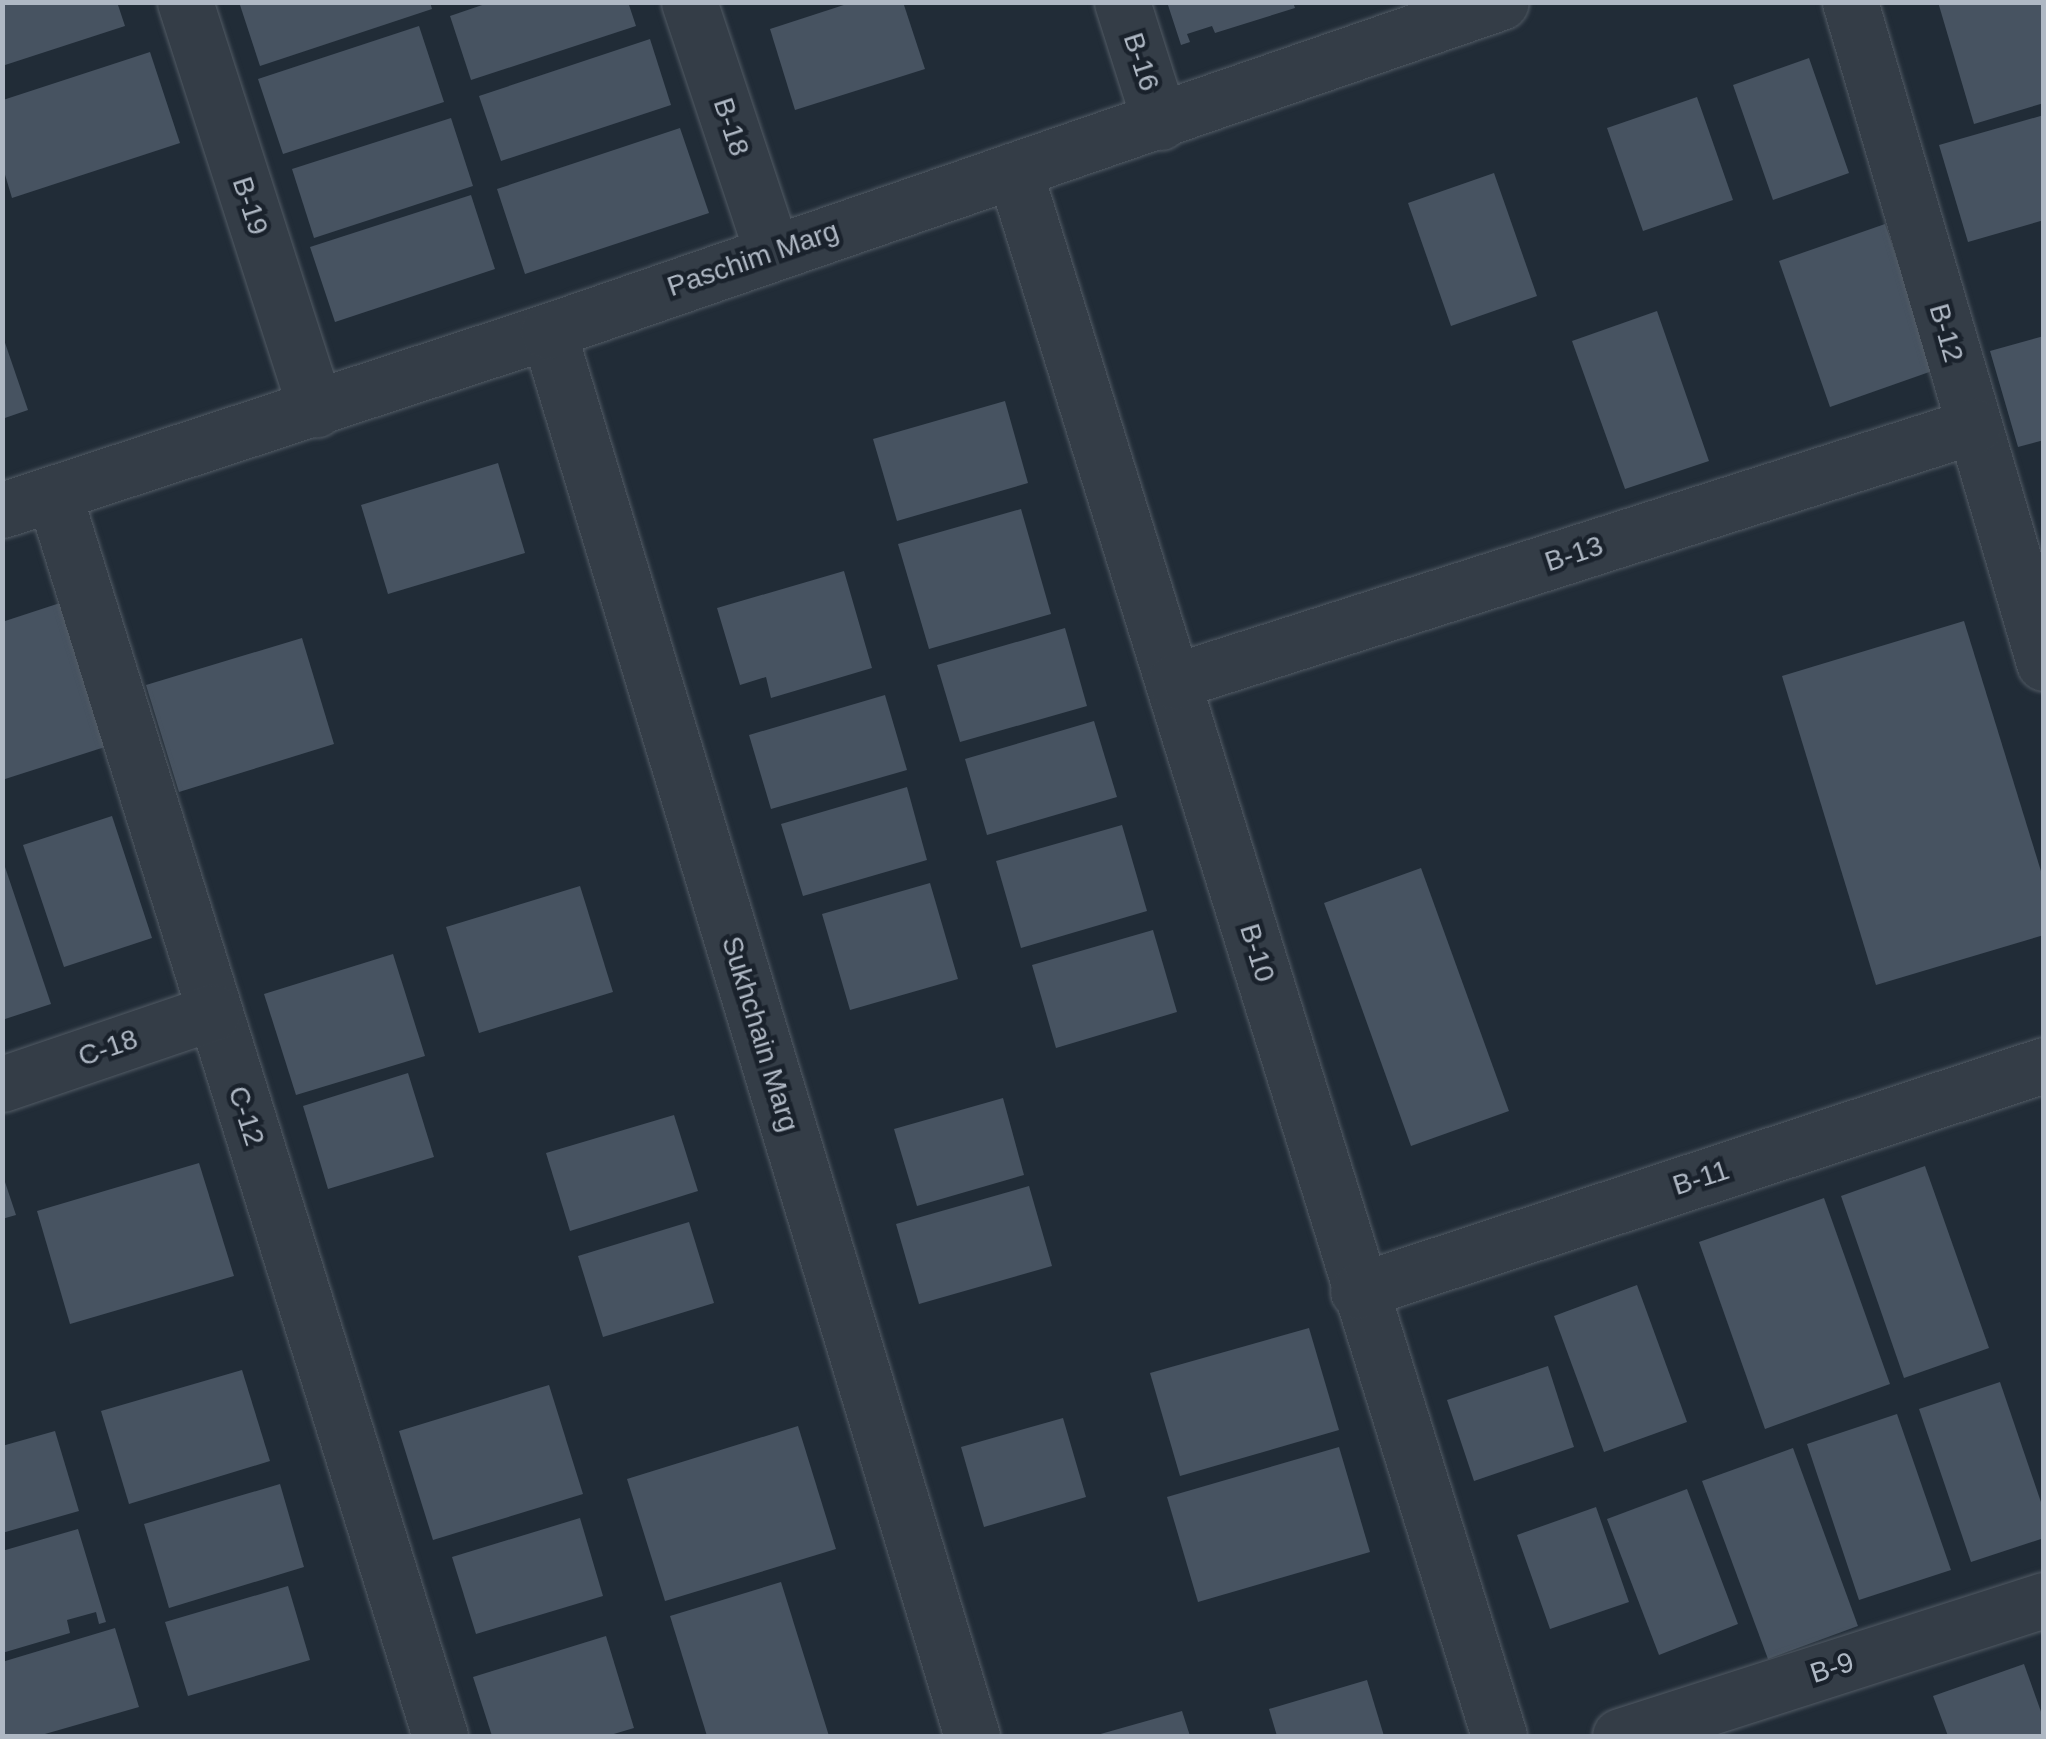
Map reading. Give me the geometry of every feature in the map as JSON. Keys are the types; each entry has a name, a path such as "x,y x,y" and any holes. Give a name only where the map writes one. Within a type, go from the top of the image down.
{"street":[{"name":"B-19","path":"185,2 316,408"},
{"name":"B-18","path":"689,2 772,252"},
{"name":"B-16","path":"1122,2 1160,122"},
{"name":"Paschim Marg","path":"2,510 548,331 1502,2"},
{"name":"B-12","path":"1850,2 2044,663"},
{"name":"B-10","path":"1014,170 1499,1736"},
{"name":"Sukhchain Marg","path":"548,331 972,1736"},
{"name":"B-13","path":"1175,681 1973,426"},
{"name":"C-12","path":"54,495 440,1736"},
{"name":"C-18","path":"2,1084 214,1012"},
{"name":"B-11","path":"1358,1290 2044,1065"},
{"name":"B-9","path":"1620,1736 2044,1600"}],"building":[{"path":"2,2 117,2 125,26 2,66"},
{"path":"239,2 430,2 432,9 260,66"},
{"path":"491,2 628,2 636,26 471,80 450,16"},
{"path":"853,2 903,2 925,69 795,110 770,29"},
{"path":"1167,2 1293,2 1295,8 1215,33 1212,26 1187,34 1190,42 1181,45"},
{"path":"1938,2 2044,2 2044,103 1974,124"},
{"path":"419,26 444,102 283,154 258,79"},
{"path":"650,39 671,105 501,161 479,96"},
{"path":"150,52 180,143 12,198 3,168 3,100"},
{"path":"1809,58 1849,173 1773,200 1733,85"},
{"path":"1697,97 1733,200 1643,231 1607,128"},
{"path":"2044,115 2044,220 1968,242 1939,145"},
{"path":"451,118 473,186 314,238 292,169"},
{"path":"680,128 709,213 525,274 497,189"},
{"path":"1494,173 1537,296 1451,326 1408,203"},
{"path":"471,195 495,269 335,322 310,247"},
{"path":"1885,224 1935,370 1830,407 1779,261"},
{"path":"1657,311 1709,461 1625,489 1572,341"},
{"path":"2,334 28,410 2,419"},
{"path":"2044,336 2044,440 2018,447 1990,351"},
{"path":"1005,401 1028,483 897,521 873,439"},
{"path":"498,463 525,553 388,594 361,505"},
{"path":"1021,509 1051,614 929,649 898,544"},
{"path":"844,571 872,668 771,698 766,677 740,685 717,608"},
{"path":"60,603 108,746 2,780 2,622"},
{"path":"1964,621 2044,881 2044,935 1876,985 1782,676"},
{"path":"1065,628 1087,706 960,742 937,665"},
{"path":"302,638 334,744 179,792 146,685"},
{"path":"885,695 907,770 771,809 749,735"},
{"path":"1094,721 1117,797 987,835 965,759"},
{"path":"907,787 927,860 803,896 781,824"},
{"path":"112,816 152,938 64,967 23,845"},
{"path":"1122,825 1147,911 1021,948 996,861"},
{"path":"2,858 51,1004 2,1020"},
{"path":"1421,868 1509,1111 1411,1146 1324,903"},
{"path":"930,883 958,979 850,1010 822,914"},
{"path":"580,886 613,992 479,1033 446,927"},
{"path":"1153,930 1177,1012 1056,1048 1032,965"},
{"path":"393,954 425,1056 296,1095 264,994"},
{"path":"408,1073 434,1157 328,1189 303,1106"},
{"path":"1003,1098 1024,1175 917,1206 894,1129"},
{"path":"674,1115 698,1191 570,1231 546,1153"},
{"path":"199,1163 234,1276 70,1324 37,1211"},
{"path":"1925,1166 1989,1348 1904,1378 1841,1196"},
{"path":"2,1173 16,1215 2,1219"},
{"path":"1029,1186 1052,1266 919,1304 896,1224"},
{"path":"1824,1198 1890,1384 1765,1429 1699,1242"},
{"path":"689,1222 714,1303 603,1337 578,1256"},
{"path":"1637,1285 1687,1422 1604,1452 1554,1316"},
{"path":"1309,1328 1339,1430 1180,1476 1150,1373"},
{"path":"1548,1366 1574,1447 1474,1481 1447,1400"},
{"path":"242,1370 270,1461 129,1504 101,1411"},
{"path":"2000,1382 2044,1511 2044,1538 1971,1562 1919,1409"},
{"path":"549,1385 583,1494 433,1540 399,1431"},
{"path":"1897,1414 1951,1570 1859,1600 1807,1444"},
{"path":"1063,1418 1086,1497 984,1527 961,1447"},
{"path":"798,1426 836,1549 665,1601 627,1479"},
{"path":"55,1431 79,1511 2,1533 2,1446"},
{"path":"1339,1447 1370,1552 1198,1602 1167,1497"},
{"path":"1793,1448 1858,1626 1768,1659 1702,1481"},
{"path":"280,1484 304,1567 169,1608 144,1524"},
{"path":"1687,1489 1738,1624 1659,1655 1607,1519"},
{"path":"1596,1507 1629,1602 1550,1629 1517,1535"},
{"path":"580,1518 603,1596 476,1634 452,1557"},
{"path":"78,1529 106,1622 99,1624 96,1612 67,1620 70,1633 2,1653 2,1551"},
{"path":"781,1582 829,1736 707,1736 670,1616"},
{"path":"288,1586 310,1660 188,1696 165,1622"},
{"path":"115,1628 139,1707 38,1736 2,1736 2,1662"},
{"path":"606,1636 634,1728 607,1736 492,1736 473,1677"},
{"path":"2024,1664 2044,1720 2044,1736 1948,1736 1933,1696"},
{"path":"1367,1680 1384,1736 1277,1736 1269,1709"},
{"path":"1182,1711 1190,1736 1097,1736 1097,1735"}]}
